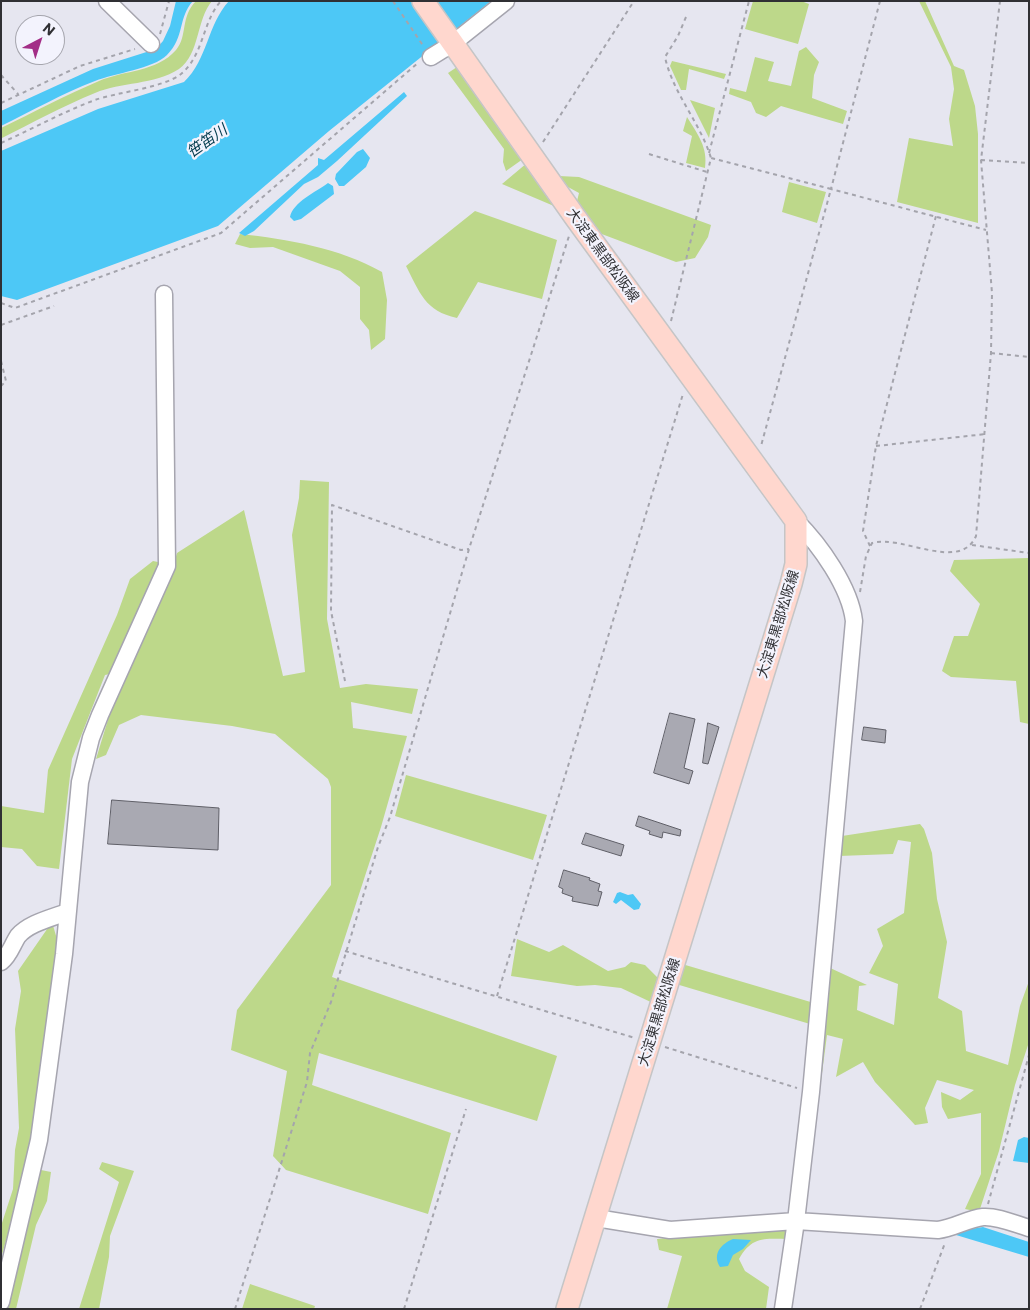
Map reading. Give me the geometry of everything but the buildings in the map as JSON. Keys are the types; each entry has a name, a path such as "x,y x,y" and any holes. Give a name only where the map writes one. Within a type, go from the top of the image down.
{"main road":[{"name":"大淀東黒部松阪線","path":"423,1 575,217 796,521 796,564 791,584 567,1309"}],"street":[{"path":"107,1 151,44"},
{"path":"427,57 451,42 506,1"},
{"path":"1,1302 39,1140 67,912 80,782 85,758 100,715 167,566 165,546 164,294"},
{"path":"782,1309 796,1221 811,1092 854,621 853,607 828,563 810,535 796,521"},
{"path":"1,962 9,956 19,936 32,926 67,912"},
{"path":"596,1218 670,1230 796,1221 920,1230 950,1229 983,1217 995,1218 1029,1228"}],"path":[{"path":"1,103 80,66 151,44 159,38 169,1"},
{"path":"1,143 94,101 172,80 189,66 196,55 211,12 220,1"},
{"path":"1,303 15,308 221,233 427,57 393,1"},
{"path":"531,154 539,148 634,1"},
{"path":"709,153 749,1"},
{"path":"753,461 759,452 880,1"},
{"path":"972,545 976,536 986,434 991,353 992,293 981,160 1000,1"},
{"path":"663,336 669,331 711,158 706,143 678,93 669,72 666,57 686,17"},
{"path":"1,75 18,94"},
{"path":"648,154 707,172"},
{"path":"711,158 986,230"},
{"path":"981,160 1029,163"},
{"path":"870,547 863,531 876,446 936,216"},
{"path":"236,1309 307,1082 310,1053 331,1002 378,847 390,817 469,549 575,217"},
{"path":"1,325 54,306"},
{"path":"991,353 1029,357"},
{"path":"1,361 6,381 1,386"},
{"path":"497,996 690,373"},
{"path":"876,446 986,434"},
{"path":"345,681 331,611 332,505 461,550 469,549"},
{"path":"853,607 858,600 866,556 872,543 880,541 940,552 960,551 972,545 1029,553"},
{"path":"345,951 811,1092"},
{"path":"983,1217 1006,1143 1021,1080 1029,1056"},
{"path":"404,1309 466,1109"},
{"path":"920,1309 950,1229"}],"green space":[{"path":"196,1 212,1 203,18 191,55 179,69 148,81 105,89 59,109 2,138 1,128 62,98 109,77 160,63 180,45 188,13"},
{"path":"753,1 801,1 809,4 798,44 745,29"},
{"path":"919,1 925,1 954,66 964,70 975,106 978,134 978,223 897,202 909,138 953,146 949,119 954,89 951,67"},
{"path":"806,47 819,62 814,75 812,98 847,111 843,124 781,106 766,117 756,113 751,102 729,94 730,88 746,92 755,57 774,62 768,81 791,86 799,51"},
{"path":"672,61 726,74 724,79 689,69 686,90 681,90 670,66"},
{"path":"457,67 523,159 506,171 503,162 504,149 448,73"},
{"path":"690,100 715,108 709,138"},
{"path":"687,117 704,147 705,168 686,163 692,136 683,131"},
{"path":"527,163 561,209 502,184"},
{"path":"559,176 579,177 711,225 708,237 695,258 676,262 599,233 576,205 579,193 568,187"},
{"path":"789,182 826,192 817,223 782,212"},
{"path":"475,211 557,240 542,299 478,282 457,318 438,311 425,300 406,266"},
{"path":"240,234 313,246 349,257 382,272 387,300 385,339 371,350 369,330 360,319 360,287 340,271 273,247 250,248 235,244"},
{"path":"300,480 329,482 327,619 340,688 366,684 418,689 412,714 351,702 353,728 407,736 381,827 332,977 557,1056 537,1121 319,1053 312,1085 451,1133 428,1214 286,1170 273,1156 287,1071 231,1050 237,1010 331,885 331,787 328,779 275,734 232,726 141,715 119,725 106,755 96,759 117,690 168,583 177,553 244,510 283,676 305,672 292,535 299,498"},
{"path":"1029,558 1029,724 1020,722 1016,681 951,677 942,671 954,636 968,636 980,604 950,571 954,560"},
{"path":"153,561 163,563 115,673 105,675 72,759 59,869 37,866 22,849 1,847 1,806 44,813 48,770 117,615 130,579"},
{"path":"406,775 547,815 533,860 395,816"},
{"path":"920,824 924,829 932,853 937,899 947,942 938,998 962,1011 966,1051 1008,1065 1020,1006 1029,981 1029,1042 1015,1085 999,1151 979,1212 965,1209 981,1174 981,1113 948,1119 942,1107 941,1092 960,1100 974,1090 937,1080 925,1108 928,1123 915,1125 875,1082 863,1062 836,1077 843,1039 827,1035 819,1096 828,967 867,985 859,986 857,1010 894,1025 898,984 869,973 883,946 877,929 904,913 911,842 898,840 893,854 839,856 842,836"},
{"path":"52,922 59,946 34,1143 1,1258 1,1226 13,1189 15,1150 19,1128 15,1029 21,991 18,971"},
{"path":"517,939 549,952 563,945 608,971 625,967 631,962 645,965 660,980 655,1004 621,988 595,985 577,986 511,976"},
{"path":"682,964 814,1003 810,1024 676,984"},
{"path":"102,1162 134,1171 110,1236 109,1257 99,1309 79,1309 119,1182 99,1169"},
{"path":"41,1170 51,1172 47,1201 36,1225 16,1309 8,1309"},
{"path":"790,1227 788,1239 760,1240 749,1246 739,1259 745,1271 769,1287 766,1309 667,1309 682,1256 659,1250 657,1239"},
{"path":"250,1284 315,1306 314,1309 242,1309"}],"water":[{"path":"176,1 193,1 185,14 177,41 161,60 83,86 1,126 1,111 93,69 156,49 163,41 170,26"},
{"name":"笹笛川","path":"229,1 491,1 329,131 218,226 17,300 1,296 1,151 98,109 184,82 198,63 216,21"},
{"path":"404,92 407,96 337,161 318,177 304,184 254,231 245,236 239,233 318,165 318,158 324,160"},
{"path":"363,149 370,158 366,167 344,186 339,186 335,179 336,174 357,152"},
{"path":"328,183 333,186 334,194 301,219 294,221 290,217 300,202"},
{"path":"620,892 628,895 633,894 641,904 639,909 634,910 621,900 616,904 613,902 617,893"},
{"path":"1024,1137 1029,1138 1029,1163 1013,1161 1018,1140"},
{"path":"983,1227 1029,1242 1029,1257 956,1235 970,1229"},
{"path":"733,1239 751,1240 743,1249 733,1255 728,1266 720,1267 717,1254 725,1244"}]}
